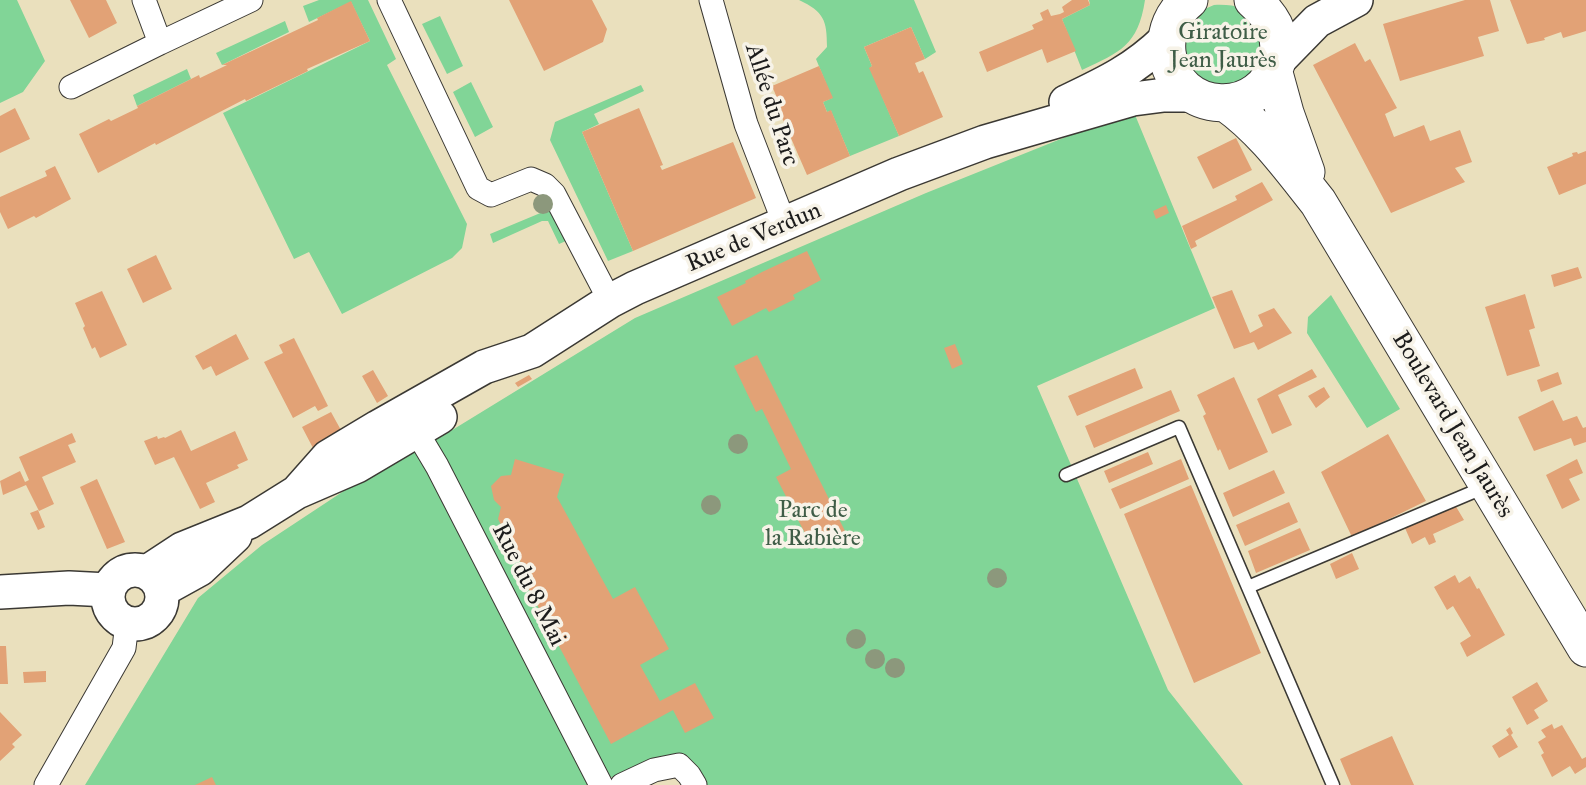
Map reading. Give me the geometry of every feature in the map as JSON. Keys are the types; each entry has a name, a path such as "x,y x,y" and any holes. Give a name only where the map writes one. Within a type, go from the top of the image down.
{"main road":[{"name":"Boulevard Jean Jaurès","path":"1254,0 1266,11 1275,25 1280,43 1275,67 1296,146 1318,202"},
{"path":"1210,99 1241,100 1256,94 1266,85 1275,67 1317,21 1356,0"},
{"name":"Rue de Verdun","path":"985,142 1124,74 1146,58 1173,16"},
{"name":"Boulevard Jean Jaurès","path":"1173,16 1171,71 1181,85 1247,118 1318,202 1586,648"},
{"name":"Rue de Verdun","path":"154,581 200,569 249,522 298,492 357,466 410,421 519,368 532,351 635,288 899,174 985,142 1133,99 1164,95 1210,99"},
{"path":"139,569 154,581 161,607 157,614 144,623 127,624 119,620 109,607 108,590 117,576 139,569"},
{"path":"0,592 69,588 108,590"}],"street":[{"path":"144,0 160,43"},
{"path":"71,87 251,0"},
{"path":"389,0 478,188 491,195 531,180 545,185 554,194 610,301"},
{"name":"Allée du Parc","path":"711,0 746,124 785,225"},
{"name":"Rue du 8 Mai","path":"410,421 437,466 601,785"},
{"path":"46,785 124,648 127,624"},
{"path":"622,785 654,770 678,765 695,785"}],"lane":[{"path":"1066,475 1179,427 1334,785"},
{"path":"1248,587 1488,485"}],"green space":[{"path":"0,0 17,0 45,61 23,92 0,103"},
{"path":"319,0 368,0 396,59 387,65 467,224 462,248 452,258 342,314 309,252 294,259 223,113 370,41 351,2 309,22 303,6"},
{"path":"799,0 914,0 936,52 925,59 911,27 864,47 872,66 870,68 899,136 850,156 831,111 827,112 823,102 832,98 816,59 827,47 825,23 819,13"},
{"path":"1089,0 1145,0 1138,28 1125,46 1082,70 1062,19 1090,5"},
{"name":"Giratoire Jean Jaurès","path":"1214,5 1228,5 1246,11 1252,17 1259,33 1265,56 1240,86 1201,83 1184,62 1183,33 1200,11"},
{"path":"440,16 463,66 447,74 422,24"},
{"path":"285,21 289,32 222,65 216,53"},
{"path":"187,69 191,79 137,106 133,95"},
{"path":"471,82 493,127 475,137 453,92"},
{"path":"641,85 644,91 594,114 599,124 582,132 633,251 608,261 550,140 555,122"},
{"name":"Parc de la Rabière","path":"1133,110 1215,308 1037,386 1168,690 1243,785 707,785 701,774 673,755 656,758 628,772 587,785 85,785 198,598 262,545 368,475 449,432 635,318 926,193"},
{"path":"550,209 566,241 559,244 548,221 542,221 493,243 490,234"},
{"path":"1331,295 1400,409 1367,428 1307,333 1308,317"}],"building":[{"path":"70,0 106,0 117,23 89,38"},
{"path":"509,0 592,0 607,29 603,42 544,71"},
{"path":"1072,0 1088,0 1090,5 1062,19 1076,51 1047,63 1042,49 987,72 979,52 1034,29 1032,25 1043,20 1040,13 1048,9 1051,16 1060,14 1064,12 1062,7"},
{"path":"1465,0 1490,0 1499,31 1478,37 1484,56 1400,81 1383,24"},
{"path":"1510,0 1586,0 1586,31 1563,38 1561,32 1544,38 1545,40 1527,44"},
{"path":"351,1 370,41 307,69 308,71 246,101 245,99 98,173 79,134 138,108 137,106 199,75 200,78 227,65 222,65 318,20 317,18"},
{"path":"911,27 925,59 915,63 919,73 923,71 943,117 899,136 869,68 872,66 864,47"},
{"path":"1355,43 1365,62 1370,59 1397,108 1385,114 1394,137 1424,125 1430,141 1460,130 1472,162 1455,168 1465,182 1391,213 1313,65"},
{"path":"819,66 833,98 823,102 827,112 831,110 850,156 807,175 777,106 780,105 772,86"},
{"path":"15,108 30,139 0,153 0,116"},
{"path":"639,108 663,165 660,166 662,170 733,142 756,198 633,251 582,132"},
{"path":"1236,138 1252,170 1213,189 1197,157"},
{"path":"1586,151 1586,184 1559,195 1547,167 1573,156 1572,153"},
{"path":"55,166 71,199 36,218 34,216 8,229 0,212 0,197 47,176 45,171"},
{"path":"1262,182 1273,200 1195,241 1197,246 1191,249 1182,226 1237,200 1235,196"},
{"path":"1166,205 1169,213 1156,219 1153,211"},
{"path":"807,251 821,280 793,295 795,299 769,312 766,308 732,326 717,297"},
{"path":"156,255 172,289 143,303 127,269"},
{"path":"1578,267 1582,278 1554,287 1551,275"},
{"path":"1232,290 1250,333 1263,326 1258,315 1274,308 1292,333 1258,350 1254,342 1234,349 1212,297"},
{"path":"102,291 127,345 100,358 95,347 92,349 75,303"},
{"path":"1525,294 1535,328 1529,330 1540,366 1507,376 1485,307"},
{"path":"236,334 249,359 216,376 211,366 203,370 195,356"},
{"path":"294,338 328,406 318,411 315,406 293,418 264,362 283,353 279,345"},
{"path":"955,344 963,364 952,369 944,348"},
{"path":"757,355 846,533 813,549 776,477 791,469 762,409 756,412 734,366"},
{"path":"1135,368 1143,388 1077,416 1068,396"},
{"path":"1312,369 1317,377 1278,395 1292,425 1272,434 1257,399"},
{"path":"373,370 388,396 377,403 362,376"},
{"path":"1558,372 1562,384 1541,392 1537,380"},
{"path":"529,375 532,379 518,387 515,383"},
{"path":"1234,377 1268,452 1229,470 1203,416 1206,414 1197,395"},
{"path":"1324,387 1330,397 1316,408 1308,396"},
{"path":"1171,390 1180,411 1094,448 1085,426"},
{"path":"1553,400 1563,421 1577,416 1583,428 1586,427 1586,442 1574,446 1571,438 1534,451 1518,417"},
{"path":"331,412 342,432 313,448 302,427"},
{"path":"181,430 191,451 235,431 248,460 237,465 239,468 206,483 215,502 200,509 174,457 155,465 144,441 157,436 158,439 165,438"},
{"path":"72,433 76,442 68,445 76,462 42,477 54,504 39,511 26,485 3,495 0,481 20,471 25,482 29,480 19,457"},
{"path":"1388,434 1426,501 1352,537 1321,472"},
{"path":"1148,452 1153,464 1109,483 1104,471"},
{"path":"515,459 564,474 557,497 613,599 635,587 669,649 640,665 660,701 695,683 714,718 685,733 673,710 611,744 527,586 532,584 498,519 501,507 494,500 491,486 501,476 511,475"},
{"path":"1181,459 1189,479 1120,509 1111,489"},
{"path":"1577,459 1583,473 1569,479 1580,500 1562,509 1546,475"},
{"path":"1274,470 1285,493 1233,517 1223,493"},
{"path":"97,479 125,542 107,549 80,487"},
{"path":"1191,485 1261,653 1194,683 1124,514"},
{"path":"1289,502 1298,522 1245,546 1236,525"},
{"path":"1455,505 1464,520 1433,534 1436,542 1429,545 1425,537 1412,544 1405,528"},
{"path":"38,510 45,527 38,530 30,513"},
{"path":"1300,528 1310,550 1256,573 1248,551"},
{"path":"1352,553 1359,569 1336,579 1330,564"},
{"path":"1455,575 1459,583 1470,576 1505,635 1467,657 1460,643 1471,636 1453,606 1447,610 1434,587"},
{"path":"0,646 6,646 8,684 0,684"},
{"path":"46,671 46,682 24,683 23,672"},
{"path":"1537,682 1548,701 1534,710 1539,718 1527,725 1512,697"},
{"path":"0,712 22,735 12,744 15,747 0,761"},
{"path":"1552,724 1554,729 1562,725 1582,759 1586,757 1586,767 1575,774 1570,766 1552,777 1541,755 1544,753 1538,742 1546,737 1541,730"},
{"path":"1510,727 1518,747 1499,758 1492,746 1509,735 1506,730"},
{"path":"1392,736 1414,785 1351,785 1340,759"},
{"path":"212,777 216,785 195,785"}]}
